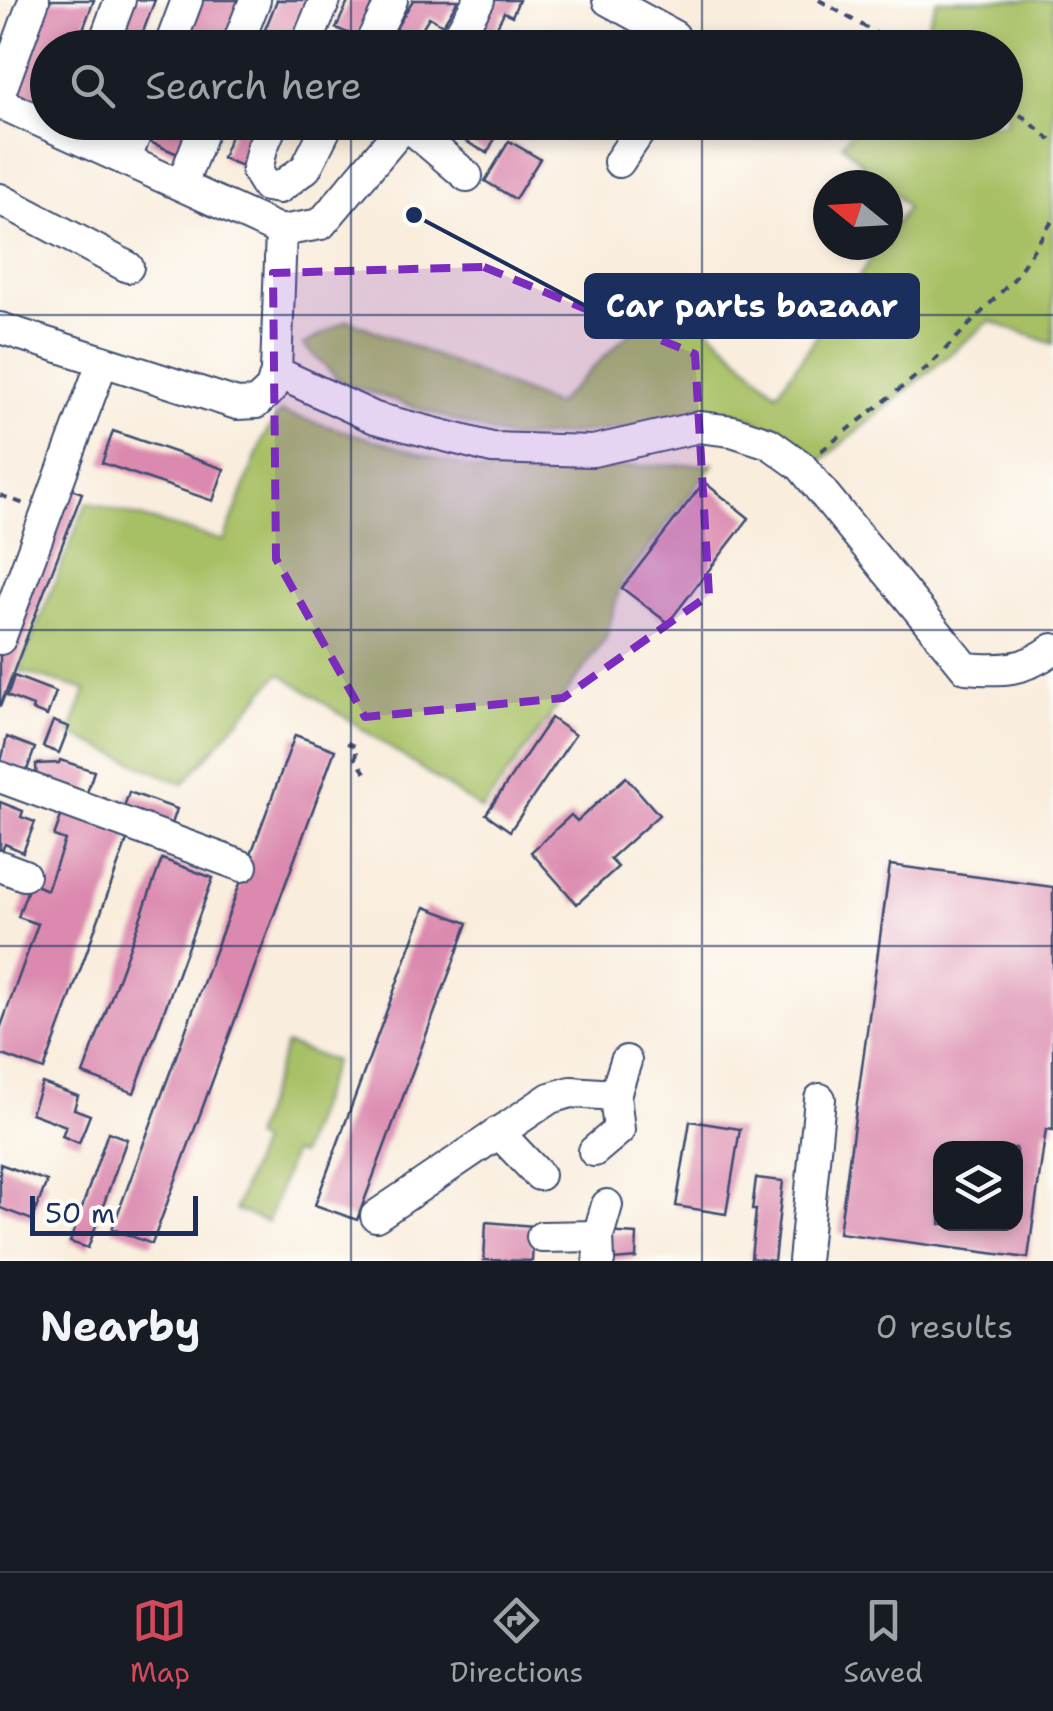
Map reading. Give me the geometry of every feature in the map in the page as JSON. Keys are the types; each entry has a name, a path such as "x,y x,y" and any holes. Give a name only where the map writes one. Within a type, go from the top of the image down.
{"street":[{"path":"0,93 34,0"},
{"path":"109,30 120,0"},
{"path":"176,30 187,0"},
{"path":"244,30 256,0"},
{"path":"312,30 325,0"},
{"path":"377,30 392,0"},
{"path":"461,30 478,0"},
{"path":"608,0 663,30"},
{"path":"0,103 30,114"},
{"path":"92,140 281,231 320,224 392,140"},
{"path":"126,159 133,140"},
{"path":"182,184 199,140"},
{"path":"266,140 257,171 266,186 279,188 306,168 320,140"},
{"path":"426,140 467,176"},
{"path":"619,162 634,140"},
{"path":"0,199 128,267"},
{"path":"0,328 237,404 256,404 270,390 276,372 281,231"},
{"path":"0,639 10,580 102,362"},
{"path":"276,372 375,418 492,448 592,450 699,427 732,431 770,444 801,466 966,668 1006,672 1042,658 1053,649"},
{"path":"0,777 242,866"},
{"path":"594,1150 619,1130 615,1095 626,1061"},
{"path":"376,1216 550,1098 571,1092 615,1095"},
{"path":"804,1261 820,1099"},
{"path":"498,1132 538,1175"},
{"path":"542,1237 599,1249 607,1205"}],"path":[{"path":"818,0 870,30"},
{"path":"1023,117 1053,142"},
{"path":"801,466 929,366 1014,278 1053,220"},
{"path":"346,744 357,747 354,758 366,774"}],"highlighted area":[{"path":"484,267 695,354 709,595 563,698 365,717 276,559 273,273"}],"green space":[{"path":"937,0 1053,0 1053,344 990,321 816,465 752,418 510,439 342,383 303,345 348,320 555,405 671,292 777,393 870,260 903,260 903,214 907,208 903,203 903,170 869,170 842,144 845,140 1023,140 1023,30 925,30"},
{"path":"280,412 478,471 713,464 621,584 606,638 482,810 280,673 183,784 70,734 86,690 19,671 87,502 224,541 263,438"},
{"path":"286,1044 334,1061 300,1155 292,1153 268,1222 235,1210 260,1142 253,1138"}],"building":[{"path":"45,0 94,0 83,30 34,30"},
{"path":"131,0 155,0 144,30 120,30"},
{"path":"197,0 243,0 230,30 184,30"},
{"path":"277,0 309,0 297,30 265,30"},
{"path":"349,0 374,0 360,30 336,28"},
{"path":"413,0 458,0 443,25 429,17 421,30 395,30"},
{"path":"485,0 519,0 512,16 504,12 496,30 471,30"},
{"path":"30,40 30,100 10,93"},
{"path":"151,140 186,140 180,155"},
{"path":"229,140 252,140 242,166 222,158"},
{"path":"463,140 494,140 487,153"},
{"path":"509,141 540,159 515,199 485,181"},
{"path":"113,431 224,469 213,501 102,463"},
{"path":"704,482 749,518 668,623 622,588"},
{"path":"63,486 82,493 0,707 0,651"},
{"path":"14,676 56,692 47,716 7,696"},
{"path":"551,718 575,735 510,831 486,814"},
{"path":"53,721 69,727 59,753 43,747"},
{"path":"295,735 335,750 152,1244 112,1229"},
{"path":"7,737 35,748 23,781 0,766"},
{"path":"60,760 94,771 86,796 37,783 36,764"},
{"path":"626,777 659,815 610,859 618,867 577,904 531,852 571,815 577,821"},
{"path":"129,792 177,809 171,827 123,810"},
{"path":"0,802 23,811 21,817 35,822 23,852 5,844 0,855"},
{"path":"63,811 129,835 44,1070 0,1054 0,1029 38,924 18,917 30,883 47,890 65,840 54,836"},
{"path":"162,859 213,878 134,1093 83,1074"},
{"path":"890,865 1053,887 1053,1130 1046,1129 1028,1258 839,1233"},
{"path":"425,907 468,923 357,1220 315,1205"},
{"path":"42,1083 78,1096 74,1109 90,1115 79,1143 62,1136 66,1126 31,1113"},
{"path":"690,1121 740,1129 726,1214 676,1206"},
{"path":"108,1132 127,1139 88,1248 70,1242"},
{"path":"0,1164 47,1181 32,1220 0,1208"},
{"path":"756,1178 783,1181 774,1261 751,1258"},
{"path":"486,1222 534,1226 532,1261 484,1260"},
{"path":"603,1232 637,1234 636,1258 602,1261"}],"place":[{"name":"Car parts bazaar","path":"414,215"}]}
